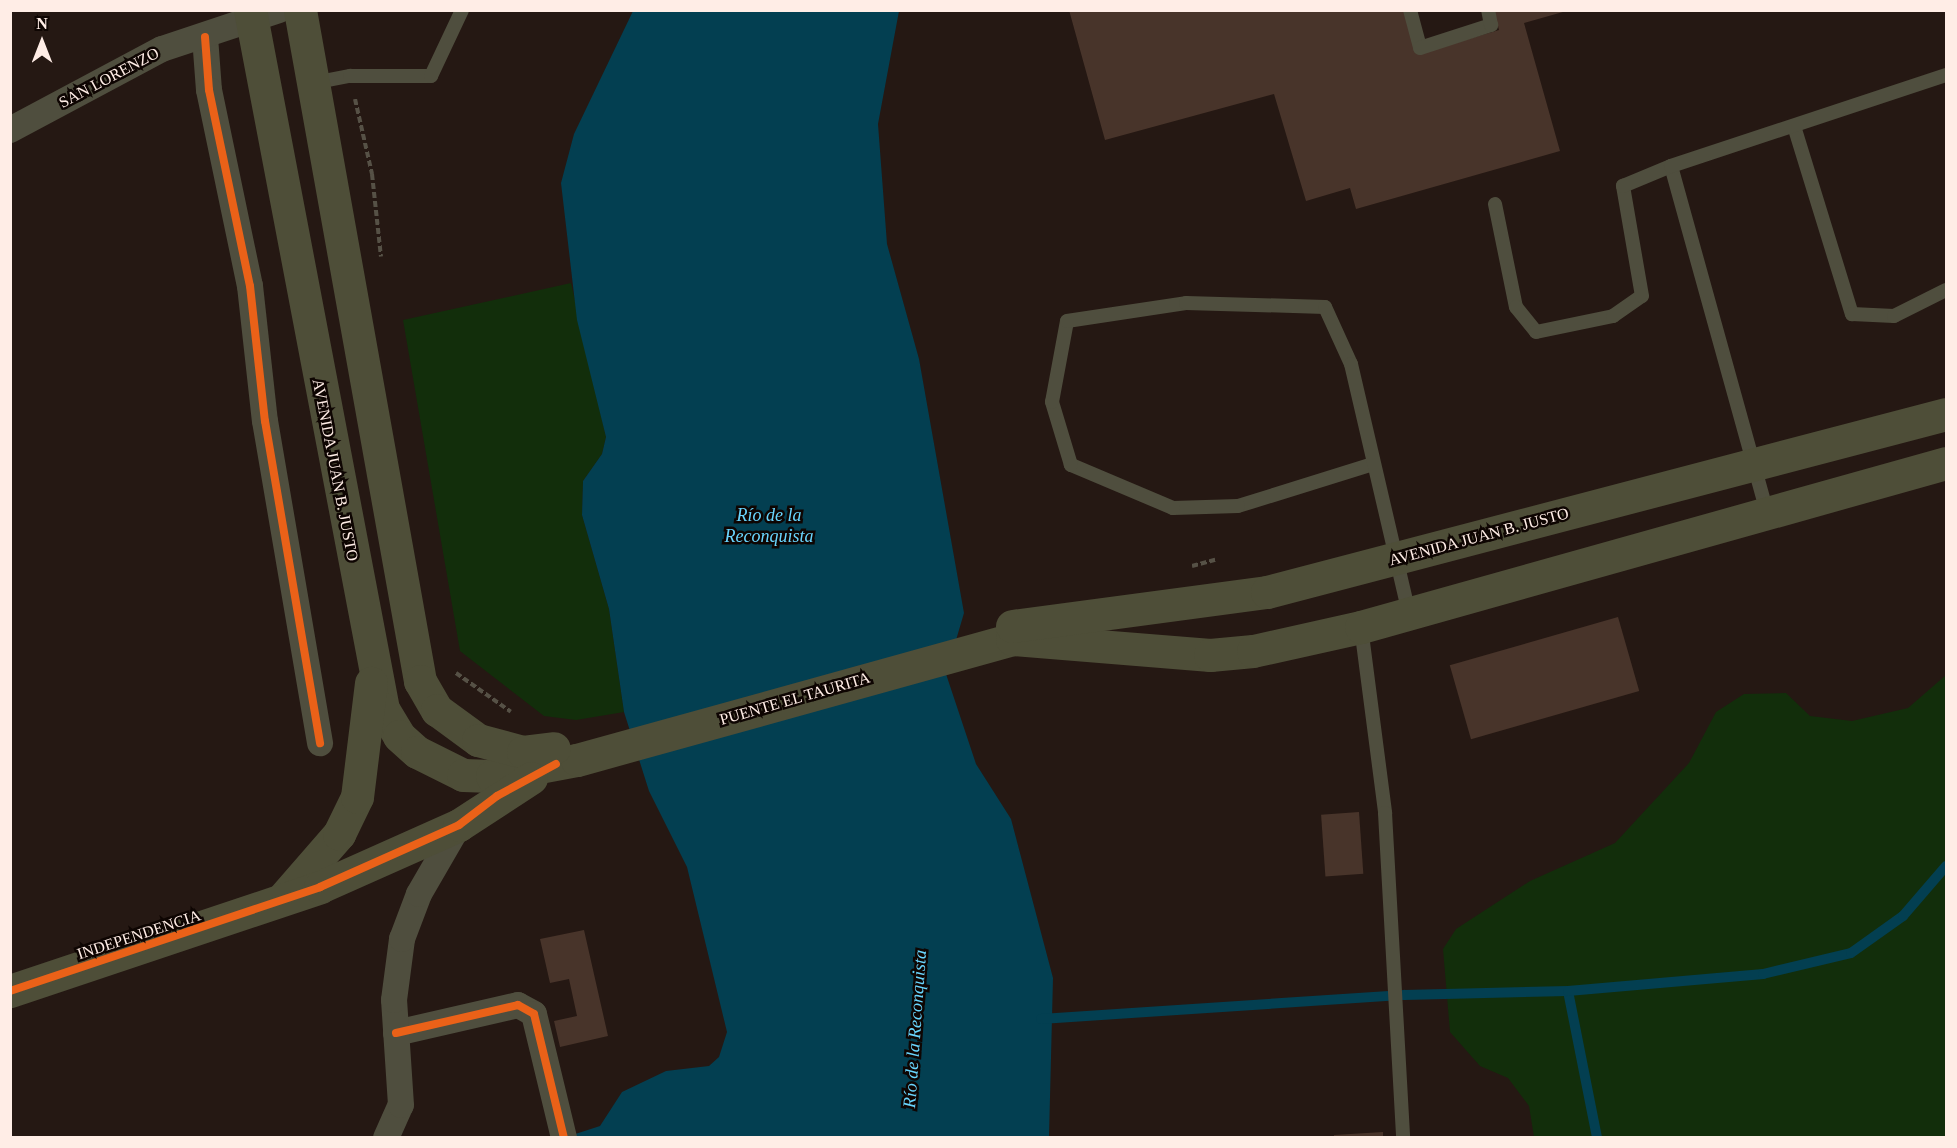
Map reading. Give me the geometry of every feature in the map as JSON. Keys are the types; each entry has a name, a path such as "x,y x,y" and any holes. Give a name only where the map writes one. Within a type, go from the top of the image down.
{"main road":[{"path":"300,10 414,661 423,688 455,725 498,749 569,757"},
{"name":"AVENIDA JUAN B. JUSTO","path":"260,13 372,669 383,709 399,736 434,763 463,775 492,777 569,757"},
{"name":"AVENIDA JUAN B. JUSTO","path":"1009,633 1267,592 1947,414"},
{"path":"1009,633 1210,655 1253,651 1409,614 1947,463"},
{"name":"PUENTE EL TAURITA","path":"569,757 1009,633"},
{"path":"276,904 339,834 357,797 365,761 372,669"},
{"name":"INDEPENDENCIA","path":"10,991 276,904 459,825 497,796 569,757"}],"street":[{"name":"SAN LORENZO","path":"10,130 162,49 205,37 260,13"},
{"path":"205,37 209,90 250,286 266,421 321,743"},
{"path":"386,1137 400,1105 396,1033 397,964 406,925 459,825"},
{"path":"396,1033 518,1005 534,1014 564,1137"}],"lane":[{"path":"313,83 350,76 431,76 462,10"},
{"path":"1410,10 1420,48 1491,25 1488,10"},
{"path":"1495,204 1516,307 1536,332 1613,316 1642,296 1623,186 1671,166 1947,75"},
{"path":"1794,126 1852,314 1894,316 1947,290"},
{"path":"1671,166 1767,514"},
{"path":"1373,464 1238,506 1173,508 1071,465 1052,402 1067,321 1186,303 1325,307 1351,364 1373,464 1394,560 1409,614"},
{"path":"1361,627 1385,813 1395,1044 1403,1137"}],"path":[{"path":"350,76 372,174 381,263"},
{"path":"453,671 517,717"}],"green space":[{"path":"571,283 606,437 602,454 583,481 582,515 609,609 624,712 576,720 544,716 460,651 403,320"},
{"path":"1946,675 1946,1137 1534,1137 1529,1106 1508,1078 1480,1066 1450,1032 1443,949 1456,929 1530,881 1615,843 1689,763 1716,712 1744,694 1786,693 1810,716 1852,721 1908,708"}],"water":[{"name":"Río de la Reconquista","path":"633,11 899,11 878,124 887,244 919,359 964,613 946,674 976,764 1011,819 1053,978 1049,1137 566,1137 600,1126 622,1092 666,1071 709,1066 719,1057 727,1032 687,867 649,791 624,712 609,609 582,515 583,481 602,454 606,437 577,320 561,183 574,134"}],"building":[{"path":"1069,10 1406,10 1418,54 1499,30 1494,10 1570,10 1524,23 1560,151 1356,209 1350,188 1306,201 1274,94 1105,140"},
{"path":"1618,617 1639,691 1471,739 1450,665"},
{"path":"1359,812 1363,874 1325,876 1321,815"},
{"path":"584,930 608,1036 560,1047 554,1021 577,1016 569,979 550,983 540,939"},
{"path":"1383,1132 1383,1138 1334,1138 1334,1135"}],"waterway":[{"path":"1041,1019 1404,995 1568,991 1763,974 1851,953 1903,916 1946,866"},
{"path":"1568,991 1597,1138"}],"cycle path":[{"path":"205,37 209,90 250,286 265,421 320,743"},
{"path":"10,991 320,887 459,825 497,796 556,764"},
{"path":"396,1033 518,1005 534,1014 564,1138"}]}
